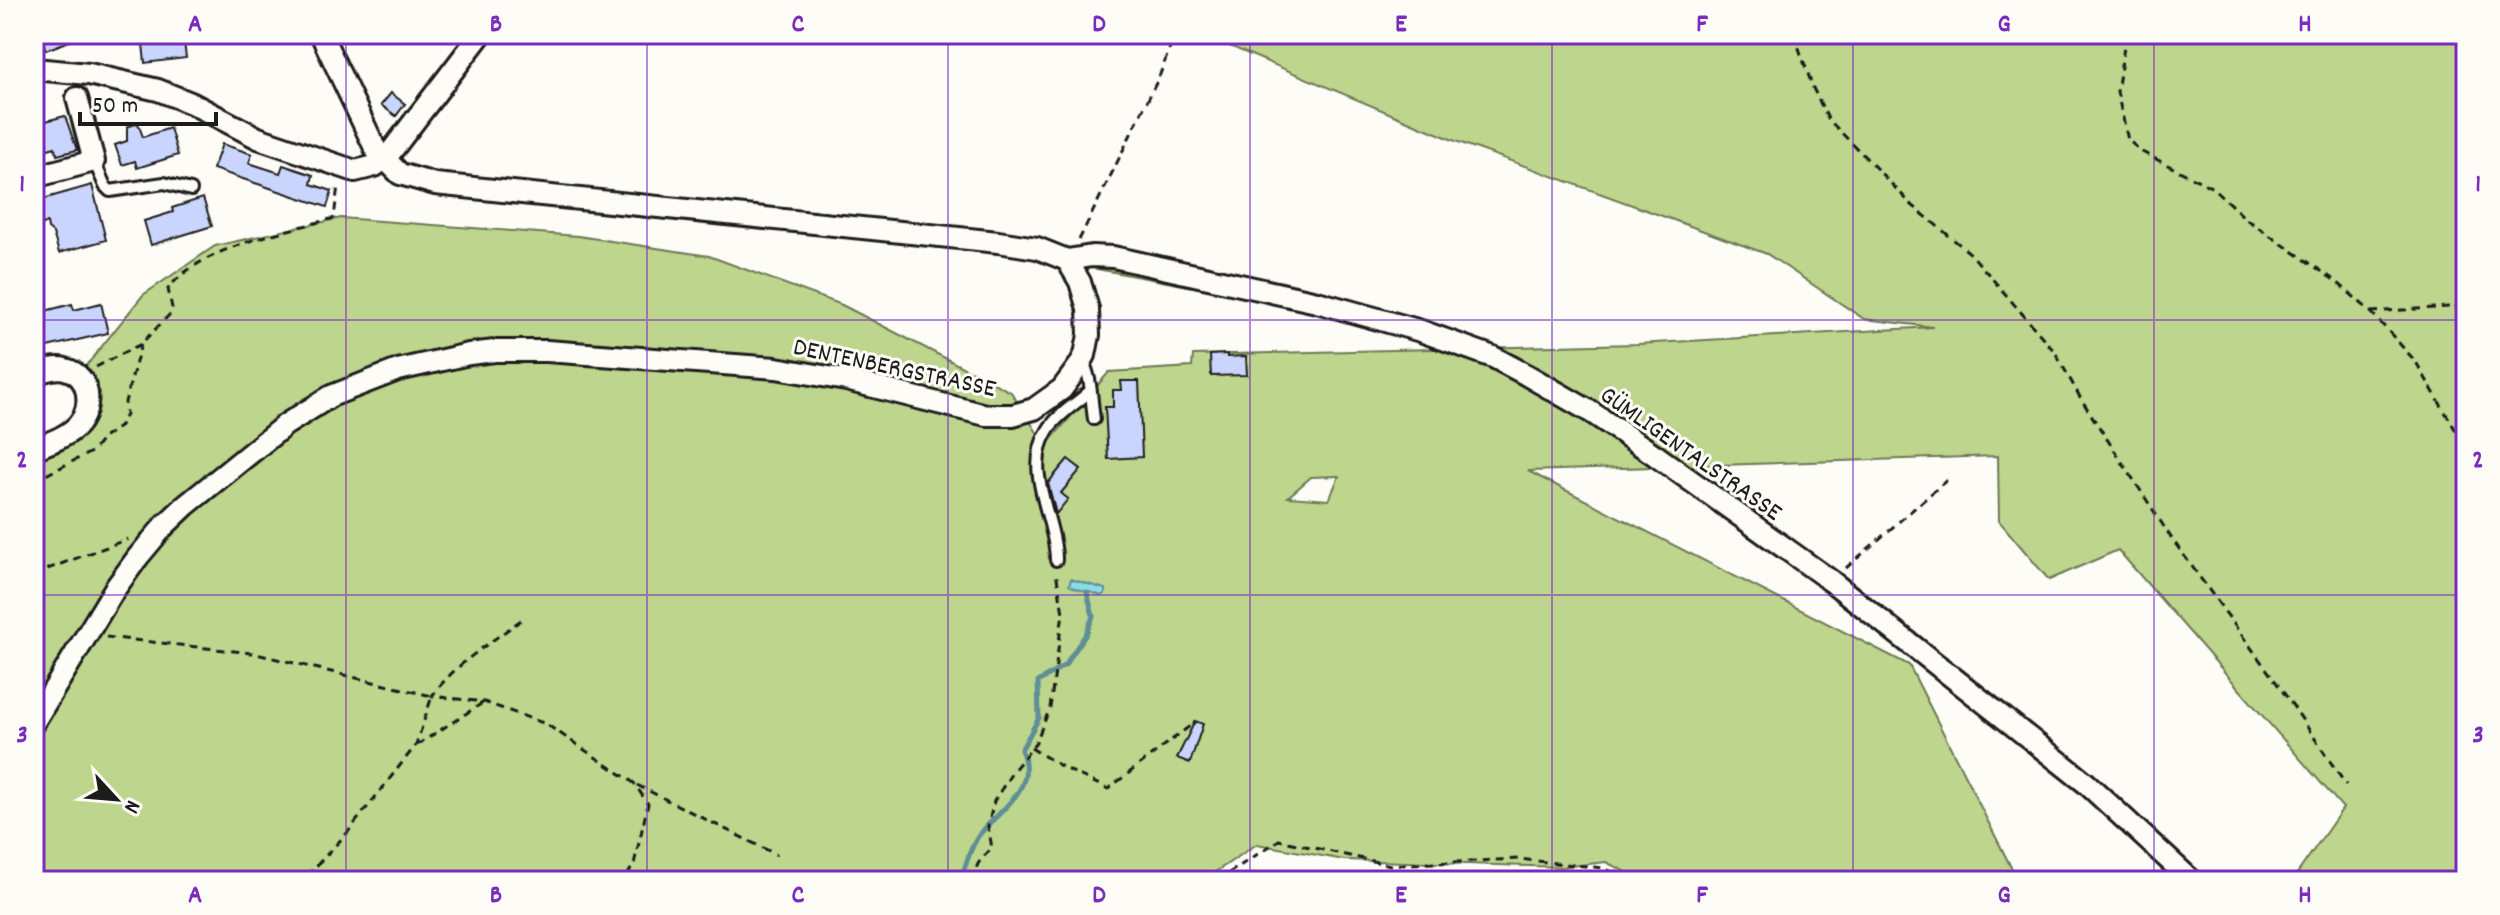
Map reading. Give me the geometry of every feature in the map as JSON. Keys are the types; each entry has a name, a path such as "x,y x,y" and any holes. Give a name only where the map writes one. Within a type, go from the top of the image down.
{"street":[{"path":"321,34 376,150 400,174 435,184 998,242 1037,248 1067,260"},
{"path":"34,69 89,74 158,90 191,103 258,138 355,171 375,166 399,142 481,34"},
{"path":"34,177 94,161 77,98"},
{"name":"GÜMLIGENTALSTRASSE","path":"1067,260 1113,257 1317,302 1421,331 1493,357 1591,412 1831,581 2086,783 2192,881"},
{"name":"DENTENBERGSTRASSE","path":"34,722 138,557 185,506 285,425 331,396 398,370 469,354 521,350 761,366 834,378 963,410 1000,416 1026,412 1044,404 1072,378 1082,360 1089,335 1088,309 1080,282 1067,260"},
{"path":"34,374 59,368 78,376 89,401 83,417 72,430 34,449"}],"lane":[{"path":"94,161 110,191 164,183 191,190"},
{"path":"1082,360 1089,372 1094,419"},
{"path":"1056,560 1055,540 1039,473 1042,441 1055,422 1089,392"}],"path":[{"path":"1067,260 1150,96 1175,34"},
{"path":"1794,34 1813,88 1828,119 1912,205 1971,254 2055,352 2081,399 2172,539 2289,700 2346,785"},
{"path":"2126,34 2117,92 2128,140 2142,152 2213,188 2246,219 2337,282 2371,312 2416,362 2466,443"},
{"path":"78,376 141,344 170,314 172,308 168,289 178,276 208,259 258,239 334,218 337,193"},
{"path":"2371,312 2466,306"},
{"path":"1831,581 1949,478"},
{"path":"34,574 135,537"},
{"path":"980,881 976,864 992,848 988,826 994,801 1047,719 1063,613 1056,579 1056,560"},
{"path":"416,745 432,696 442,681 521,620"},
{"path":"87,635 252,653 432,696 484,702 546,724 634,783 777,855"},
{"path":"302,881 348,832 416,745 484,702"},
{"path":"1031,748 1108,789 1195,722"},
{"path":"624,881 634,864 648,804 634,783"},
{"path":"1217,881 1279,840 1390,865 1518,859 1603,868 1633,881"}],"green space":[{"path":"1201,34 2466,34 2466,881 2298,881 2294,878 2343,808 2118,550 2049,580 1999,521 1998,456 1528,471 1909,665 2018,881 1638,881 1606,862 1562,867 1344,860 1257,844 1202,881 34,881 34,449 78,425 78,376 143,295 215,246 341,218 578,236 709,256 842,305 1011,392 1038,434 1037,456 1109,372 1192,367 1193,355 1637,344 1933,327 1864,319 1767,254 1453,140","holes":["1339,476 1329,500 1288,497 1311,477"]},
{"path":"1086,263 1200,281 1199,288 1086,267"}],"water":[{"path":"1071,579 1105,589 1105,593 1101,596 1073,587 1069,585"}],"building":[{"path":"39,34 84,34 85,35 46,50"},
{"path":"142,34 183,34 186,58 145,63"},
{"path":"391,93 405,104 396,116 381,105"},
{"path":"65,116 77,150 57,155 55,147 34,153 34,124"},
{"path":"138,123 143,137 170,128 178,155 137,168 135,161 122,165 115,145 127,141 127,127"},
{"path":"222,144 252,154 249,163 280,173 283,165 313,175 311,184 332,191 327,207 213,169"},
{"path":"92,185 106,240 59,253 53,233 47,223 42,224 36,201"},
{"path":"203,198 212,226 151,245 144,221"},
{"path":"101,303 108,333 34,350 34,321 47,317 45,311 72,304 74,310"},
{"path":"1227,354 1227,357 1246,356 1247,375 1211,376 1210,355"},
{"path":"1121,381 1139,381 1142,457 1108,459 1105,407 1113,407 1113,390 1122,390"},
{"path":"1068,459 1081,469 1061,493 1068,499 1056,514 1048,483"},
{"path":"1195,721 1203,724 1190,763 1177,758"}],"waterway":[{"path":"960,881 977,839 1021,787 1025,776 1021,750 1039,718 1038,682 1065,665 1086,634 1093,616 1087,592"}]}
